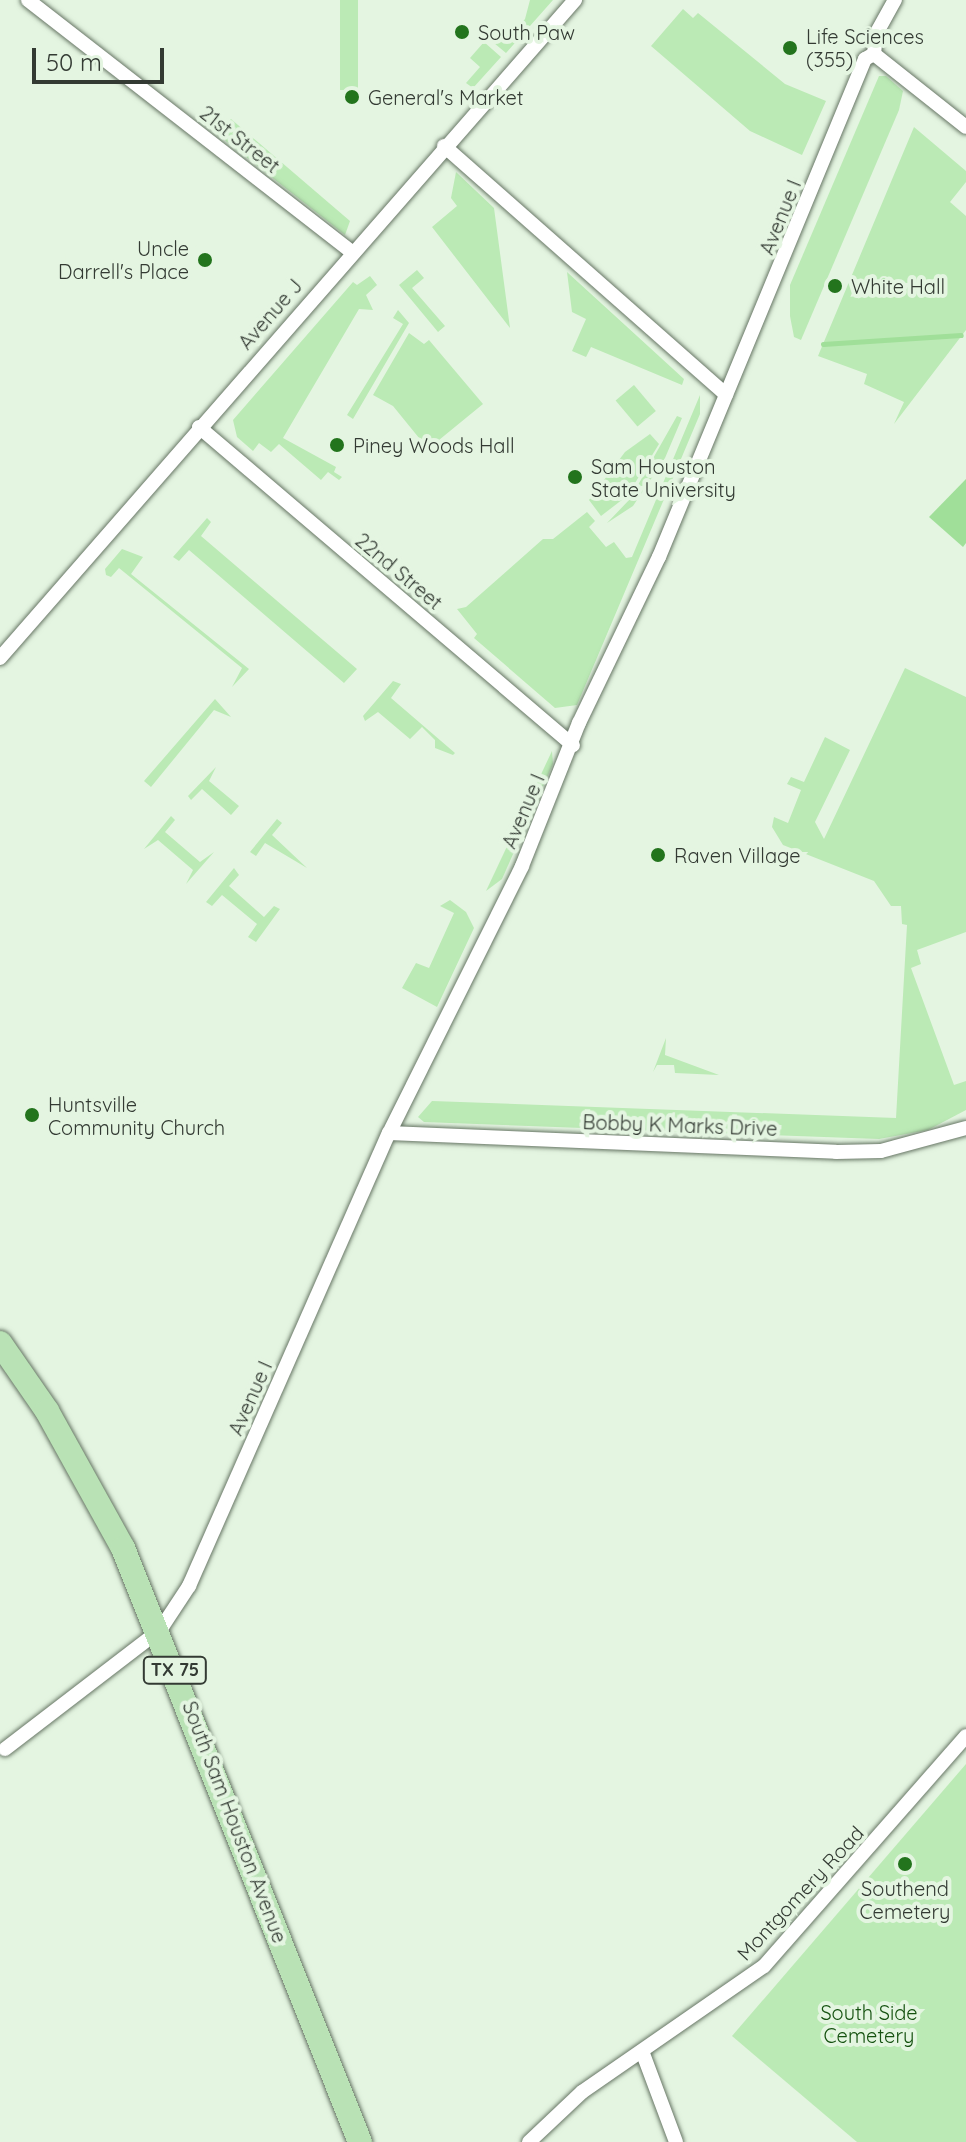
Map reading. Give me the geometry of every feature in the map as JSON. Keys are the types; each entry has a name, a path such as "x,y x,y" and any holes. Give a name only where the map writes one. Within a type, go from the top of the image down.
{"main road":[{"name":"South Sam Houston Avenue","path":"0,1343 85,1477 160,1630 360,2142"}],"street":[{"name":"21st Street","path":"28,0 351,251"},
{"name":"Avenue J","path":"0,658 351,251 575,0"},
{"name":"Avenue I","path":"5,1749 160,1630 189,1586 389,1133 522,866 726,395 865,59 874,54 876,34 895,0"},
{"path":"874,54 966,127"},
{"path":"444,146 726,395"},
{"name":"22nd Street","path":"199,427 573,745"},
{"name":"Bobby K Marks Drive","path":"389,1133 836,1152 881,1151 966,1128"},
{"name":"Montgomery Road","path":"529,2142 582,2092 764,1966 966,1736"},
{"path":"642,2051 676,2142"}],"green space":[{"path":"340,0 358,0 358,90 340,90"},
{"path":"530,0 553,0 506,53 488,38 494,30 507,41 525,19"},
{"path":"683,9 693,18 698,13 785,84 826,101 802,155 750,131 651,46"},
{"path":"484,42 501,57 473,88 466,83 480,67 470,58"},
{"path":"879,76 886,76 903,91 899,110 801,340 794,337 790,285"},
{"path":"231,119 350,221 345,235 208,127 212,122 221,129"},
{"path":"914,127 966,171 966,182 950,202 966,216 966,330 894,424 904,402 864,384 867,374 818,356"},
{"path":"456,172 494,208 510,328 432,227 457,206 451,198"},
{"path":"417,270 424,278 412,288 445,326 438,332 399,285"},
{"path":"567,272 684,379 682,385 591,347 586,357 572,351 586,319 572,312"},
{"path":"370,276 377,285 366,295 373,310 359,309 283,438 336,467 334,472 342,477 339,480 328,472 321,480 279,444 271,452 259,443 253,451 237,437 233,420 353,282 357,285"},
{"path":"398,310 409,323 353,419 347,415 403,324 393,318"},
{"path":"409,333 424,344 429,340 483,404 428,449 393,406 373,395"},
{"path":"634,385 656,411 637,426 616,400"},
{"path":"700,395 700,414 577,705 555,708 474,638 477,634 457,609 466,607 543,539 553,539 587,512 595,521 589,527 606,547 614,542 626,558 632,557"},
{"path":"677,416 682,418 665,458 633,506 607,523 630,499"},
{"path":"650,434 659,444 627,496 601,516 589,500 625,452"},
{"path":"207,518 211,522 201,536 357,669 344,683 189,550 179,561 173,557"},
{"path":"122,549 143,557 131,574 249,669 232,687 242,668 119,568 111,577 106,575 105,569"},
{"path":"905,668 966,697 966,932 917,950 921,964 911,968 954,1085 966,1081 966,1110 928,1130 879,1139 424,1122 418,1117 432,1101 896,1118 907,925 902,924 901,906 891,906 874,881 783,845 772,827 774,817 788,823 801,790 787,784 791,777 804,782 825,737 850,750 815,822 824,839"},
{"path":"393,681 401,684 391,698 455,753 453,755 435,748 435,740 422,727 410,739 378,712 365,721 363,716"},
{"path":"215,699 231,717 214,710 151,787 144,781"},
{"path":"552,751 553,764 502,879 486,891"},
{"path":"216,767 209,781 239,806 231,815 202,789 191,800 188,796"},
{"path":"171,816 175,820 165,832 200,862 214,852 186,884 193,870 158,840 144,849"},
{"path":"277,819 282,823 272,835 307,868 265,843 256,856 250,852"},
{"path":"234,868 239,875 229,886 264,917 274,906 280,909 256,942 248,937 257,924 222,895 212,906 206,902"},
{"path":"450,900 466,912 474,928 437,1007 402,988 416,963 429,968 454,913 440,906"},
{"path":"666,1038 665,1055 719,1075 675,1073 674,1065 657,1065 653,1072"},
{"name":"South Side Cemetery","path":"966,1764 966,2142 857,2142 732,2036"}],"shaded area":[{"path":"966,479 966,543 963,547 929,517"}],"waterway":[{"path":"823,344 961,335"}],"place":[{"name":"South Paw","path":"462,32"},
{"name":"Life Sciences (355)","path":"790,48"},
{"name":"General's Market","path":"352,97"},
{"name":"Uncle Darrell's Place","path":"205,260"},
{"name":"White Hall","path":"835,286"},
{"name":"Piney Woods Hall","path":"337,445"},
{"name":"Sam Houston State University","path":"575,477"},
{"name":"Raven Village","path":"658,855"},
{"name":"Huntsville Community Church","path":"32,1115"},
{"name":"Southend Cemetery","path":"905,1864"}]}
